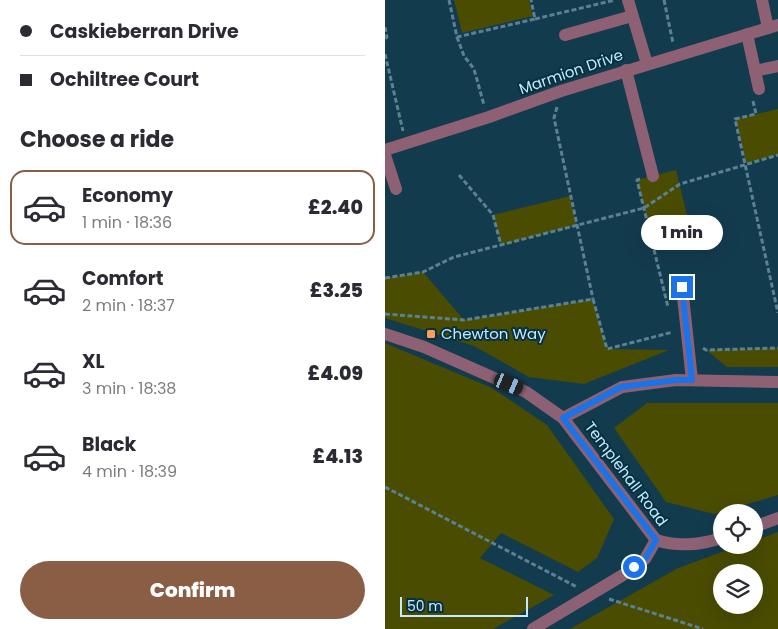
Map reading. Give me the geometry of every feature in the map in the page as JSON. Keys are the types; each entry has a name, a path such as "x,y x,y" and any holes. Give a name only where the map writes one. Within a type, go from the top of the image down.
{"street":[{"path":"628,0 647,64"},
{"name":"Marmion Drive","path":"385,150 489,118 561,91 626,70 773,26 762,0"},
{"path":"565,35 632,16"},
{"path":"747,34 759,89"},
{"path":"755,71 778,66"},
{"path":"626,70 653,176"},
{"path":"385,155 396,189"},
{"path":"682,287 680,330 692,380"},
{"name":"Templehall Road","path":"385,334 424,347 526,392 563,418 656,540"},
{"path":"563,418 621,387 676,380 778,382"},
{"path":"763,524 778,518"},
{"path":"533,629 593,594 645,559 656,540 669,544 707,543 713,541"}],"path":[{"path":"449,0 457,37 464,56 474,68 477,84 489,118"},
{"path":"457,37 615,0"},
{"path":"663,0 676,55"},
{"path":"530,1 535,19"},
{"path":"385,27 387,37 385,40"},
{"path":"385,54 406,144"},
{"path":"759,89 751,92 756,114 735,119 778,313"},
{"path":"561,91 554,118 593,299 607,349 680,330"},
{"path":"385,278 423,272 454,256 644,208 680,184 778,155"},
{"path":"459,175 493,215 501,245"},
{"path":"653,176 637,180 669,314"},
{"path":"385,314 464,320 593,299"},
{"path":"672,323 706,350 778,348"},
{"path":"385,487 543,571 593,594 703,629"}],"shaded area":[{"path":"454,0 529,0 533,16 462,33"},
{"path":"778,109 778,155 746,163 735,119"},
{"path":"676,170 693,240 654,249 637,180"},
{"path":"570,196 577,225 501,245 493,215"},
{"path":"423,272 464,320 593,299 607,349 669,350 584,384 529,377 474,346 385,318 385,278"},
{"path":"385,343 492,388 547,425 614,519 597,558 578,572 501,533 480,558 554,595 493,629 385,629"},
{"path":"778,348 778,367 727,367 706,350"},
{"path":"647,403 778,403 778,495 748,504 713,504 713,514 666,502 614,428"},
{"path":"778,532 778,629 570,629 678,568 716,554 763,554 763,538"}],"place":[{"name":"Chewton Way","path":"431,334"}],"route":[{"path":"634,567 645,559 656,540 563,418 621,387 676,380 692,380 682,287"}]}
